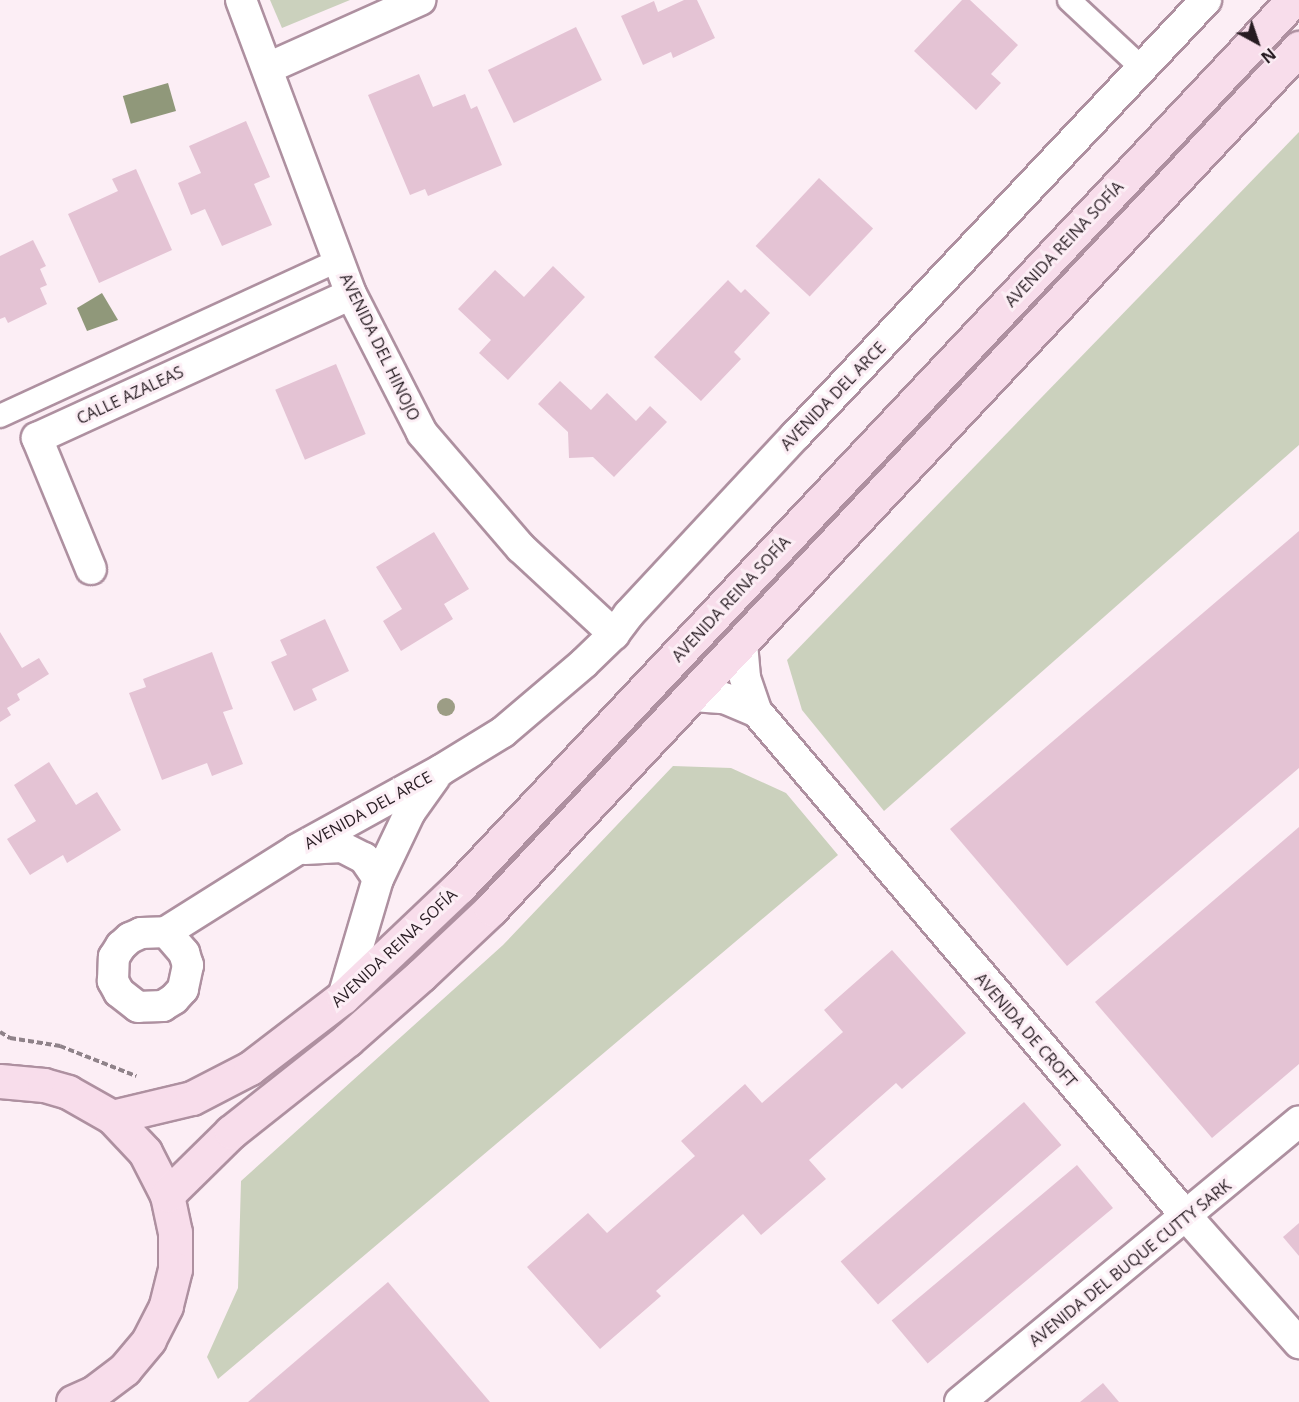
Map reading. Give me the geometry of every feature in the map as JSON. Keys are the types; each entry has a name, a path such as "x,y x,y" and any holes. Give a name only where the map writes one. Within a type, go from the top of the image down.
{"main road":[{"name":"AVENIDA REINA SOFÍA","path":"112,1117 192,1098 250,1068 343,997 459,887 1293,0"},
{"path":"167,1195 231,1132 347,1040 491,909 1299,48"},
{"path":"0,1081 44,1084 68,1092 112,1117 145,1152 167,1195 175,1232 175,1260 166,1306 149,1340 125,1369 95,1392 73,1402"}],"street":[{"name":"AVENIDA DEL HINOJO","path":"241,0 351,294 422,433 520,548 614,634"},
{"path":"268,68 420,0"},
{"path":"1069,0 1143,69"},
{"name":"AVENIDA DEL ARCE","path":"166,932 296,850 441,770 503,732 614,634 629,614 796,435 1206,0"},
{"path":"0,416 339,260"},
{"name":"CALLE AZALEAS","path":"91,569 37,438 351,294"},
{"name":"AVENIDA DE CROFT","path":"742,643 746,678 757,712 1187,1217 1299,1344"},
{"name":"AVENIDA DE CROFT","path":"693,696 724,698 757,712"},
{"name":"AVENIDA DEL ARCE","path":"343,997 378,879 410,812 441,770"},
{"name":"AVENIDA DEL ARCE","path":"296,850 325,846 342,847 364,858 378,879"},
{"name":"AVENIDA DEL BUQUE CUTTY SARK","path":"960,1402 1187,1217 1299,1122"}],"shaded area":[{"path":"270,0 350,0 282,28"},
{"path":"168,83 176,111 131,124 123,96"},
{"path":"1299,132 1299,445 884,811 802,710 787,660"},
{"path":"102,293 118,320 87,331 77,308"},
{"path":"673,766 731,768 786,793 838,855 218,1379 207,1357 238,1288 241,1181 503,945"}],"building":[{"path":"684,0 697,0 715,38 673,58 671,52 643,65 621,16 654,1 658,12"},
{"path":"962,0 970,0 1018,45 991,74 1001,83 976,110 914,51"},
{"path":"576,27 602,80 514,123 488,70"},
{"path":"419,74 433,107 465,94 471,109 477,106 502,165 428,196 425,189 410,195 368,95"},
{"path":"246,121 270,177 254,184 272,225 222,246 205,209 191,215 178,183 201,173 189,146"},
{"path":"136,169 172,250 99,283 68,214 118,191 112,179"},
{"path":"819,178 873,228 810,296 756,246"},
{"path":"33,240 46,266 40,269 47,285 40,288 47,304 8,323 5,317 0,319 0,256"},
{"path":"553,266 585,297 508,380 479,353 491,340 458,309 495,270 524,297"},
{"path":"728,280 741,293 745,289 770,313 734,352 741,359 701,401 654,357"},
{"path":"336,364 366,434 305,460 275,390"},
{"path":"560,381 591,410 607,393 636,421 650,406 667,422 614,477 593,457 569,458 568,432 538,404"},
{"path":"1299,531 1299,768 1067,966 950,829"},
{"path":"434,532 469,589 444,604 453,619 401,651 383,621 402,609 376,567"},
{"path":"325,619 349,671 312,689 317,700 294,711 271,662 287,655 280,640"},
{"path":"0,632 22,668 39,658 49,674 17,694 20,700 7,708 11,715 0,722"},
{"path":"212,652 233,709 223,712 243,764 212,776 207,763 162,780 129,693 146,687 143,679"},
{"path":"49,762 76,805 97,792 121,830 67,863 63,855 30,875 7,839 36,821 14,785"},
{"path":"1299,827 1299,1064 1212,1138 1095,1002"},
{"path":"892,950 966,1033 902,1089 896,1083 809,1160 826,1179 761,1235 743,1214 656,1291 661,1296 600,1349 527,1267 588,1213 607,1233 695,1156 681,1141 745,1084 762,1103 843,1032 824,1010"},
{"path":"1024,1102 1061,1145 878,1304 841,1261"},
{"path":"1077,1165 1113,1208 928,1363 892,1321"},
{"path":"1299,1223 1299,1256 1283,1237"},
{"path":"388,1282 490,1402 248,1402"},
{"path":"1103,1383 1119,1402 1080,1402"}]}
